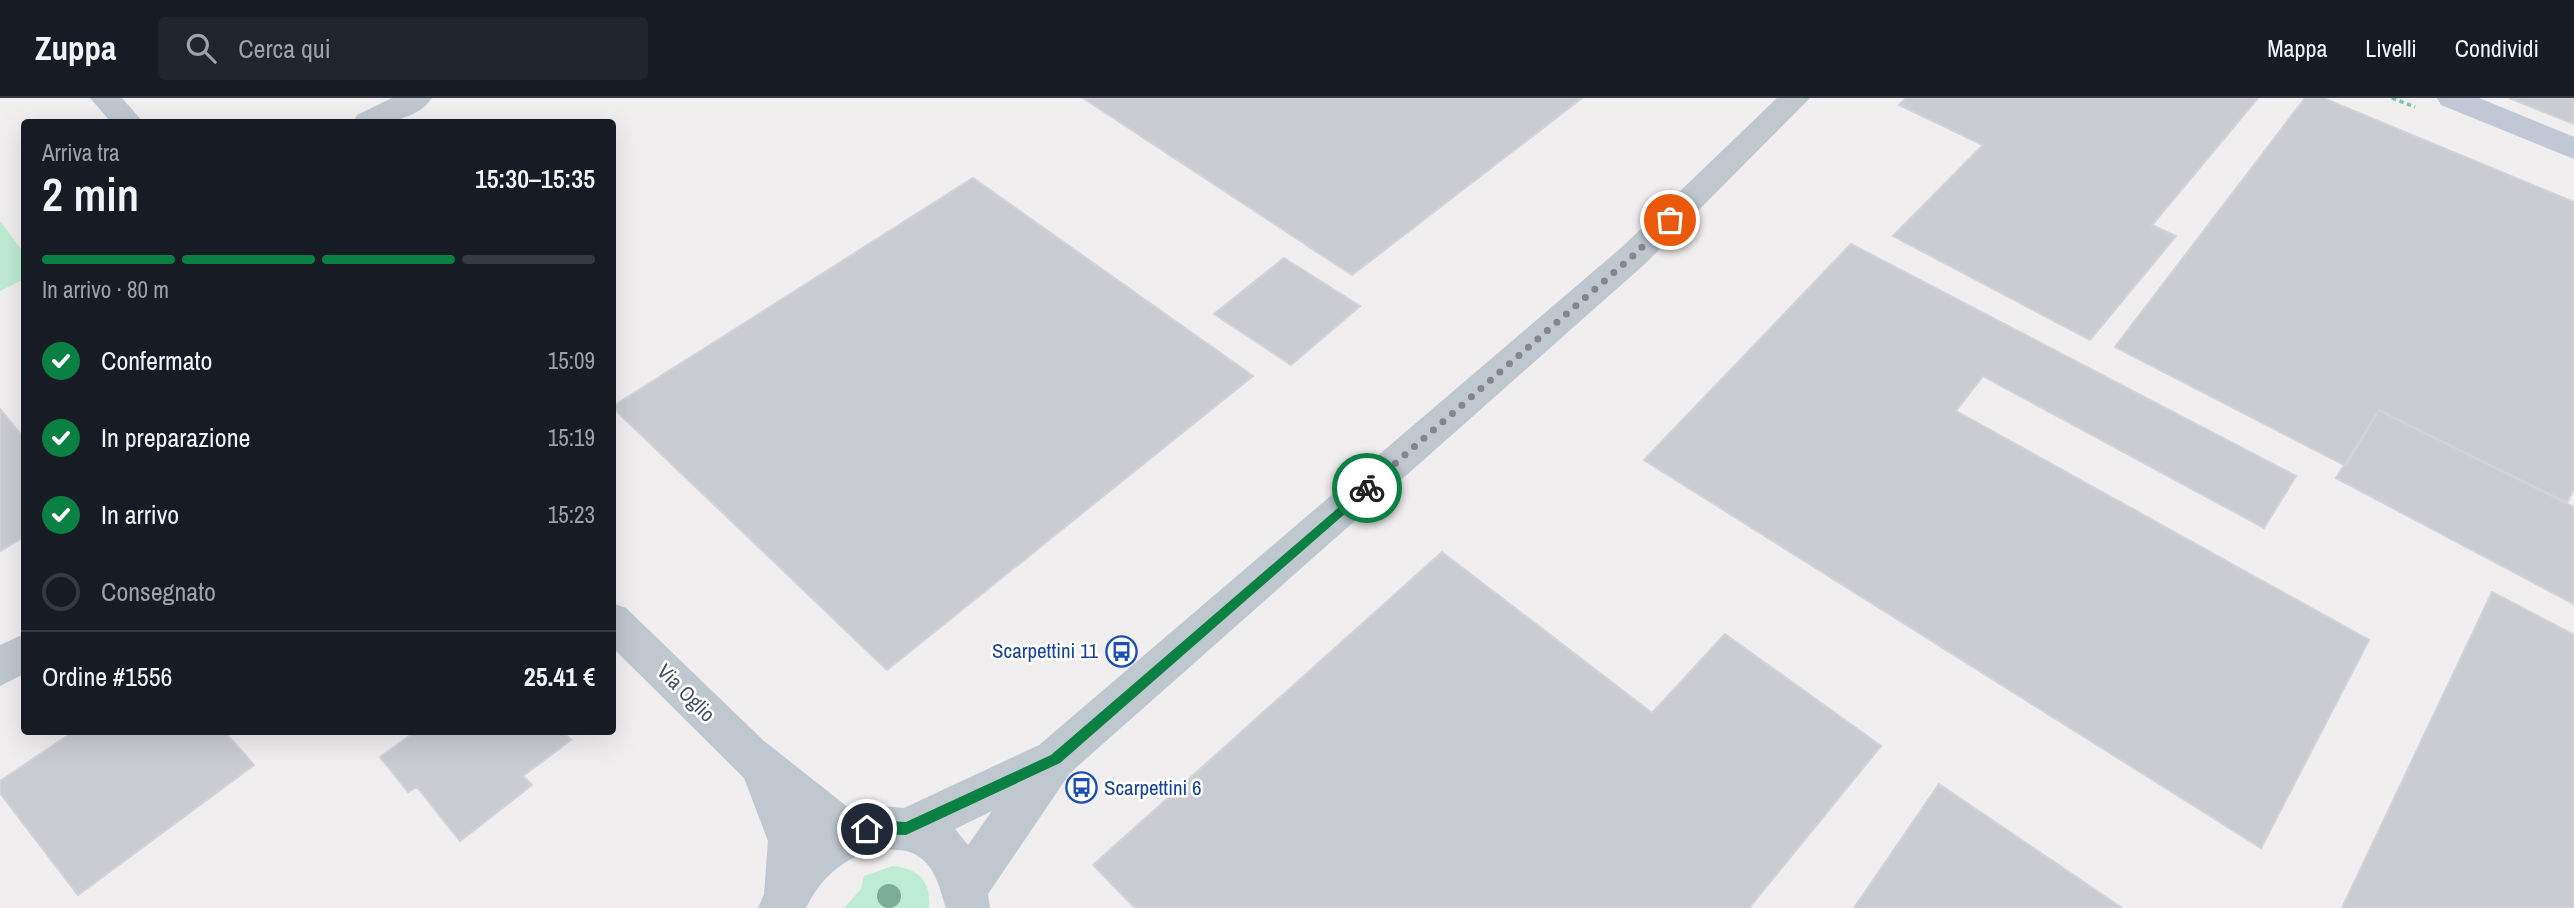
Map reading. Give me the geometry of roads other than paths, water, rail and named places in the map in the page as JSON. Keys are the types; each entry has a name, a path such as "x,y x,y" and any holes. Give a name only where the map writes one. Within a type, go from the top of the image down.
{"street":[{"path":"105,98 125,119"},
{"path":"374,119 417,98"},
{"path":"906,829 1055,759 1624,264 1795,98"},
{"path":"2452,98 2574,149"},
{"name":"Via Oglio","path":"616,624 761,765 847,835"},
{"path":"0,668 21,654"},
{"path":"967,897 1055,759"},
{"name":"Via Oglio","path":"761,765 791,841 783,900"},
{"path":"783,900 802,868 822,849 847,835 887,827 906,829 928,836 945,848 958,865 967,897"}],"place":[{"name":"Scarpettini 11","path":"1121,651"},
{"name":"Scarpettini 6","path":"1081,788"}]}
